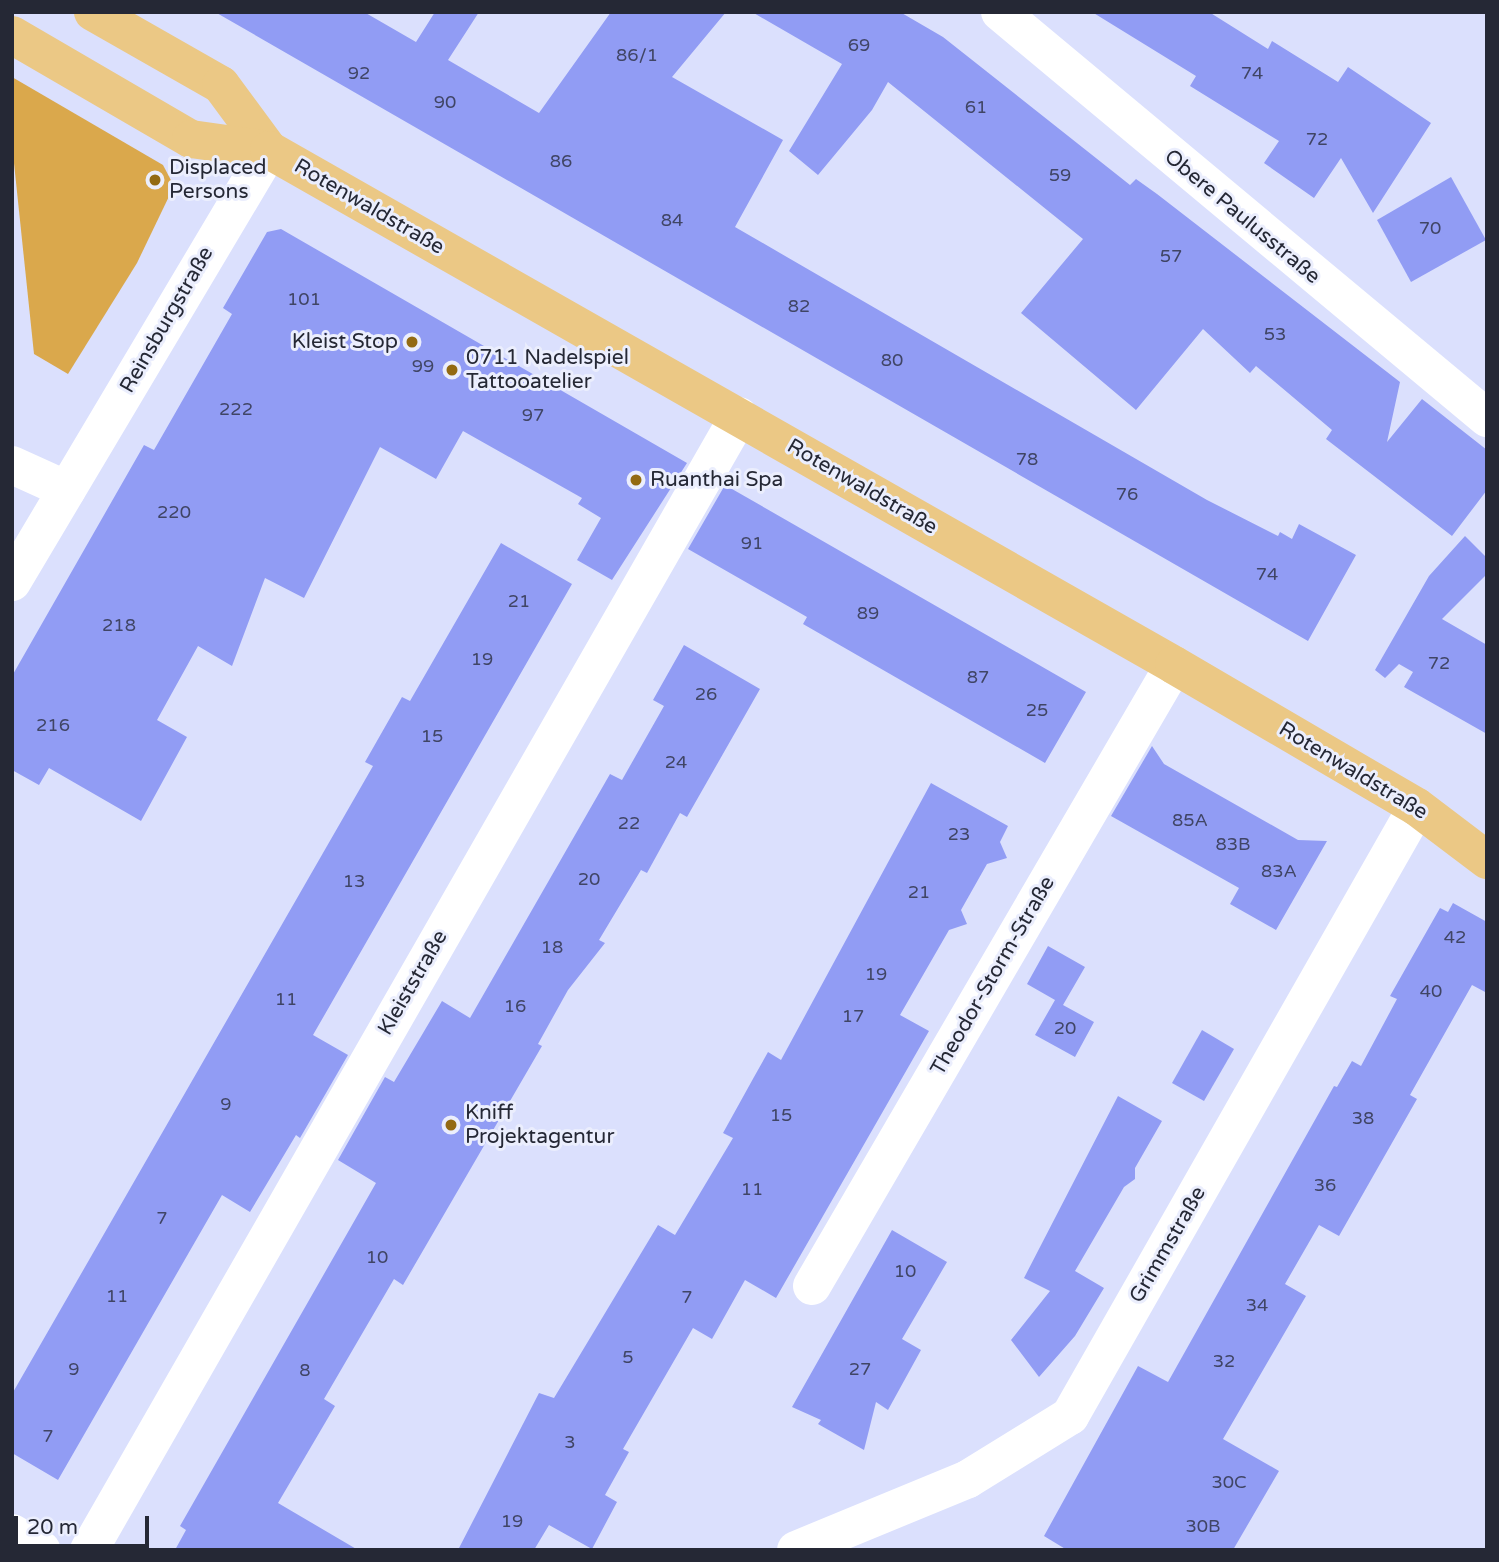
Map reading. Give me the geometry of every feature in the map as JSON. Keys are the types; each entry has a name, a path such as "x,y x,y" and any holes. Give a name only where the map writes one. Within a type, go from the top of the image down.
{"main road":[{"name":"Rotenwaldstraße","path":"93,12 221,85 268,150"},
{"name":"Rotenwaldstraße","path":"12,35 191,139 268,150 1174,665 1469,836 1487,860"}],"street":[{"name":"Obere Paulusstraße","path":"1000,12 1487,418"},
{"name":"Reinsburgstraße","path":"12,582 268,150"},
{"name":"Kleiststraße","path":"89,1550 738,416"},
{"path":"12,465 67,490"},
{"name":"Theodor-Storm-Straße","path":"812,1286 1174,665"},
{"name":"Grimmstraße","path":"796,1550 968,1479 1070,1416 1417,807"},
{"path":"12,1533 42,1550"}],"shaded area":[{"path":"12,77 163,165 174,186 137,263 68,374 34,354 12,144"}],"building":[{"path":"215,12 364,12 416,42 435,12 479,12 448,60 539,113 611,12 726,12 672,77 783,140 735,227 1207,500 1278,536 1280,532 1292,539 1299,524 1356,555 1308,641"},
{"path":"752,12 900,12 943,37 1130,185 1136,179 1157,194 1400,382 1387,442 1422,399 1487,450 1487,490 1452,536 1326,439 1332,430 1256,366 1250,373 1203,329 1136,410 1021,313 1083,239 888,82 872,110 818,175 789,151 842,64"},
{"path":"1092,12 1209,12 1268,49 1272,41 1338,82 1348,67 1431,123 1373,213 1341,158 1314,198 1264,163 1279,141 1190,86 1196,76"},
{"path":"1451,177 1486,240 1411,282 1377,220"},
{"path":"281,229 687,463 612,580 577,560 601,518 578,504 582,498 463,431 436,479 380,447 304,598 265,578 232,666 198,646 157,720 187,737 141,821 49,768 39,785 12,770 12,676 144,445 154,450 232,314 223,308 267,232"},
{"path":"725,485 1086,692 1045,763 803,624 807,617 688,549"},
{"path":"1465,536 1487,558 1487,574 1442,619 1487,645 1487,734 1404,687 1413,672 1399,664 1385,678 1375,670 1429,576"},
{"path":"501,543 572,584 313,1035 348,1055 300,1138 296,1135 250,1212 222,1195 58,1480 12,1453 12,1394 373,766 365,762 402,697 410,701"},
{"path":"684,645 760,689 687,817 680,813 647,873 641,870 599,940 605,943 568,990 538,1044 542,1046 403,1285 394,1279 324,1399 335,1406 278,1503 358,1550 175,1550 186,1530 180,1526 376,1183 338,1160 385,1077 394,1082 442,1001 470,1018 610,774 622,780 664,706 653,700"},
{"path":"1152,746 1164,764 1298,840 1327,841 1276,930 1230,904 1239,888 1111,816"},
{"path":"931,783 1008,826 1000,842 1007,858 987,864 961,910 967,924 949,930 900,1015 929,1031 776,1298 745,1280 712,1339 693,1328 623,1449 629,1452 605,1495 617,1502 592,1549 549,1525 534,1550 458,1550 539,1393 554,1398 658,1225 675,1235 733,1138 723,1133 768,1052 781,1060"},
{"path":"1453,903 1487,922 1487,993 1472,985 1410,1095 1417,1099 1339,1236 1319,1225 1285,1284 1306,1296 1223,1439 1279,1471 1233,1550 1067,1550 1044,1536 1138,1366 1168,1382 1334,1086 1337,1087 1352,1061 1361,1066 1397,999 1390,996 1440,908 1448,912"},
{"path":"1048,946 1085,967 1063,1005 1094,1022 1075,1057 1035,1035 1055,1000 1027,984"},
{"path":"1202,1030 1234,1049 1204,1101 1172,1083"},
{"path":"1118,1096 1162,1121 1135,1168 1135,1179 1124,1187 1075,1271 1104,1288 1075,1336 1039,1377 1011,1340 1050,1291 1024,1278"},
{"path":"892,1230 947,1262 902,1339 921,1350 888,1410 876,1402 864,1450 818,1424 821,1420 792,1407"}],"place":[{"name":"Displaced Persons","path":"155,180"},
{"name":"Kleist Stop","path":"412,342"},
{"name":"0711 Nadelspiel Tattooatelier","path":"452,370"},
{"name":"Ruanthai Spa","path":"636,480"},
{"name":"Kniff Projektagentur","path":"451,1125"}]}
